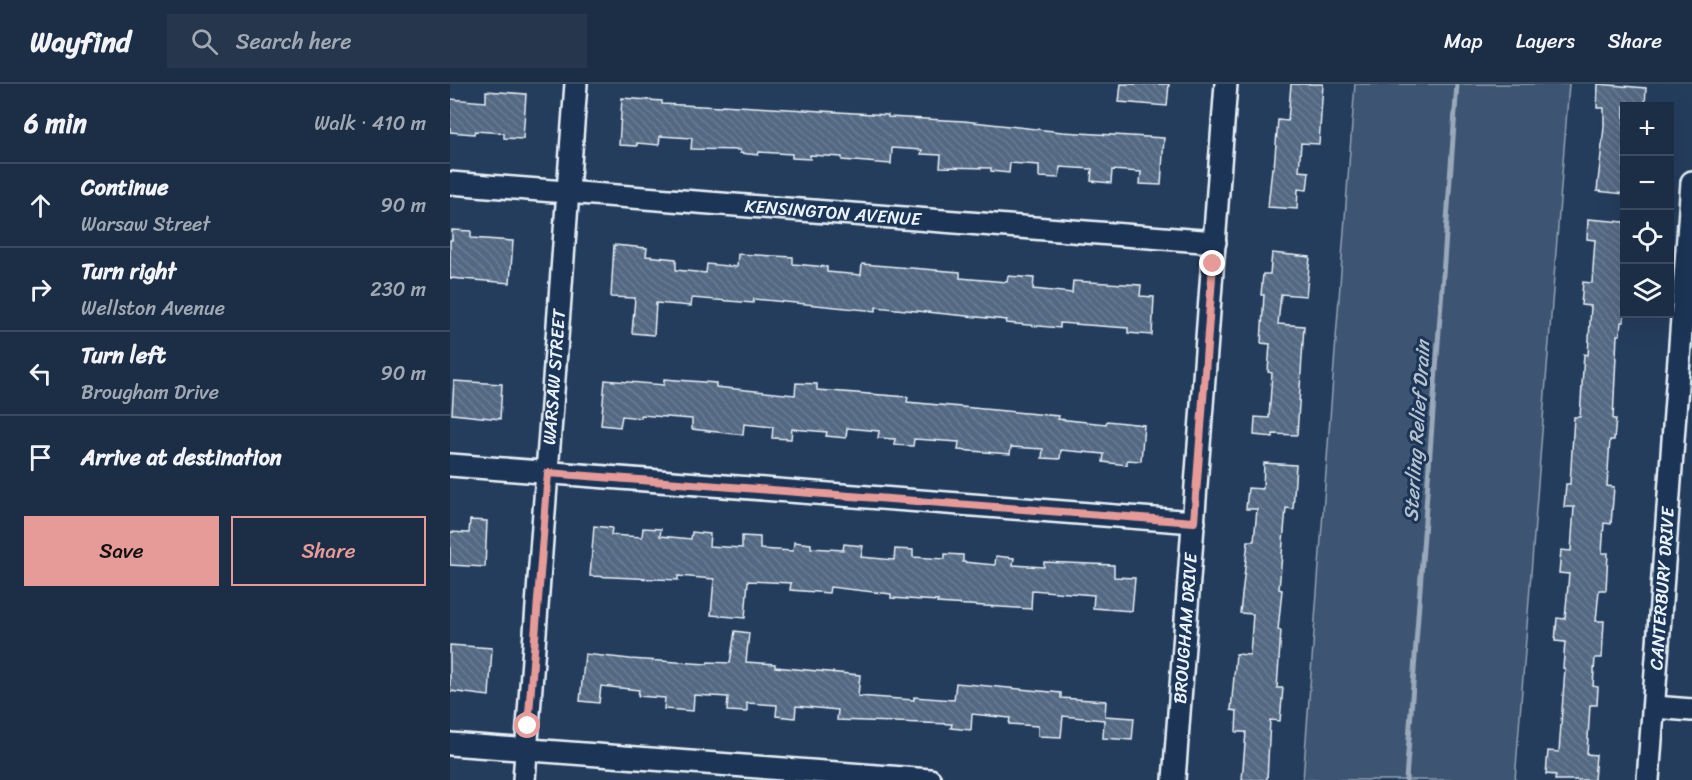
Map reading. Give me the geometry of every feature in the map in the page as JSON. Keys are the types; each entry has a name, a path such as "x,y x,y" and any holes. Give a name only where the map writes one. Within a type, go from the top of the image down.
{"street":[{"name":"WARSAW STREET","path":"524,780 576,84"},
{"name":"BROUGHAM DRIVE","path":"1174,780 1226,84"},
{"name":"CANTERBURY DRIVE","path":"1648,780 1692,182"},
{"name":"KENSINGTON AVENUE","path":"450,183 1215,242"},
{"path":"450,465 1194,522"},
{"path":"1654,708 1692,711"},
{"path":"450,744 930,780"}],"shaded area":[{"name":"Sterling Relief Drain","path":"1355,84 1569,84 1515,780 1303,780"}],"building":[{"path":"1121,84 1169,84 1167,106 1119,102"},
{"path":"1291,84 1323,84 1319,144 1301,143 1299,171 1309,172 1307,190 1298,189 1297,209 1268,207 1278,120 1288,121"},
{"path":"1598,84 1646,88 1645,102 1620,102 1620,194 1597,191 1604,108 1597,108"},
{"path":"486,91 526,94 523,139 504,138 504,133 450,132 450,99 486,102"},
{"path":"622,98 662,101 662,104 721,107 722,105 888,115 888,117 964,121 1062,132 1164,138 1161,185 1140,184 1141,172 1112,170 1111,183 1091,181 1092,169 1060,167 1059,178 1039,177 1039,165 1010,163 1009,173 991,171 991,168 940,167 941,155 921,154 922,150 892,148 891,164 842,160 842,157 810,155 810,159 792,158 792,154 759,152 758,155 740,153 740,150 691,149 692,138 660,136 659,145 637,143 637,146 619,145"},
{"path":"1588,219 1620,222 1620,318 1624,318 1624,322 1621,322 1620,335 1617,335 1613,419 1616,419 1614,440 1610,440 1607,486 1614,487 1611,524 1604,523 1602,553 1608,553 1606,590 1599,590 1596,621 1604,621 1602,658 1595,658 1593,686 1598,687 1597,705 1590,705 1587,754 1596,755 1594,780 1555,780 1556,775 1546,774 1548,751 1559,752 1565,642 1555,641 1557,618 1565,619 1569,574 1559,573 1561,550 1571,551 1574,507 1564,507 1566,484 1570,484 1574,417 1580,417 1584,354 1588,355 1591,306 1581,305 1583,282 1592,283 1595,240 1587,239"},
{"path":"452,230 471,231 471,238 513,241 510,283 450,278"},
{"path":"614,245 647,248 646,256 676,259 676,270 706,273 707,264 737,267 738,254 793,257 793,264 827,267 827,272 861,275 862,264 960,272 960,278 1007,282 1008,276 1034,278 1033,289 1072,293 1073,281 1141,285 1140,296 1154,297 1152,335 1128,333 1128,328 1060,323 1060,328 1006,323 1007,320 876,307 876,311 754,299 753,303 692,298 691,306 656,303 654,335 632,333 635,298 611,297"},
{"path":"1272,253 1310,257 1306,296 1281,294 1278,324 1304,326 1297,435 1273,434 1273,437 1254,435 1255,417 1269,418 1272,373 1268,372 1270,344 1261,343 1264,295 1261,295 1263,274 1270,274"},
{"path":"664,379 716,383 716,387 795,395 796,383 817,384 817,390 908,397 907,402 1059,416 1058,419 1106,424 1107,421 1144,425 1141,461 1127,460 1127,465 1103,462 1104,454 1061,450 1060,459 1042,458 1043,449 1011,447 1010,454 958,450 959,442 914,439 913,446 894,445 895,439 878,438 879,431 847,428 846,438 826,436 827,432 792,429 791,439 772,438 773,427 744,424 743,435 692,429 692,419 641,415 641,418 622,416 620,427 601,425 605,380 664,385"},
{"path":"454,381 502,384 500,419 452,414"},
{"path":"1264,463 1296,465 1293,509 1286,508 1279,589 1282,590 1278,630 1281,631 1277,688 1283,688 1280,721 1270,720 1267,780 1242,780 1246,732 1236,732 1237,711 1231,710 1236,654 1250,655 1253,614 1240,613 1248,541 1254,541 1257,509 1246,509 1248,488 1263,489"},
{"path":"470,520 487,521 485,567 450,565 450,532 469,533"},
{"path":"594,526 612,528 611,535 642,537 643,528 661,529 660,536 691,539 692,532 710,534 709,546 742,548 742,536 760,537 760,549 793,551 794,542 811,544 811,548 843,550 844,544 863,546 861,557 894,560 895,549 913,550 913,557 945,559 945,554 963,555 963,562 995,565 996,556 1014,558 1013,565 1044,567 1044,562 1114,565 1114,577 1135,578 1132,611 1093,608 1094,595 1032,590 1031,609 891,598 891,594 830,587 829,593 790,590 791,583 748,581 745,618 711,615 714,579 678,576 678,580 590,576"},
{"path":"735,631 749,633 746,662 860,675 858,696 954,700 956,683 1061,693 1061,698 1106,701 1105,716 1134,718 1132,740 1103,738 1104,720 1063,716 1061,737 1038,736 1038,726 1009,724 1010,718 972,714 971,730 951,728 952,724 837,720 838,710 796,706 795,718 776,716 777,705 747,703 747,712 727,711 728,697 694,695 693,711 664,709 665,698 638,696 639,690 601,686 599,703 580,701 585,654 707,664 708,662 730,663"},
{"path":"450,645 492,648 489,696 450,691"}],"waterway":[{"name":"Sterling Relief Drain","path":"1406,780 1457,84"}],"route":[{"path":"528,726 548,473 1194,522 1213,264"}]}
